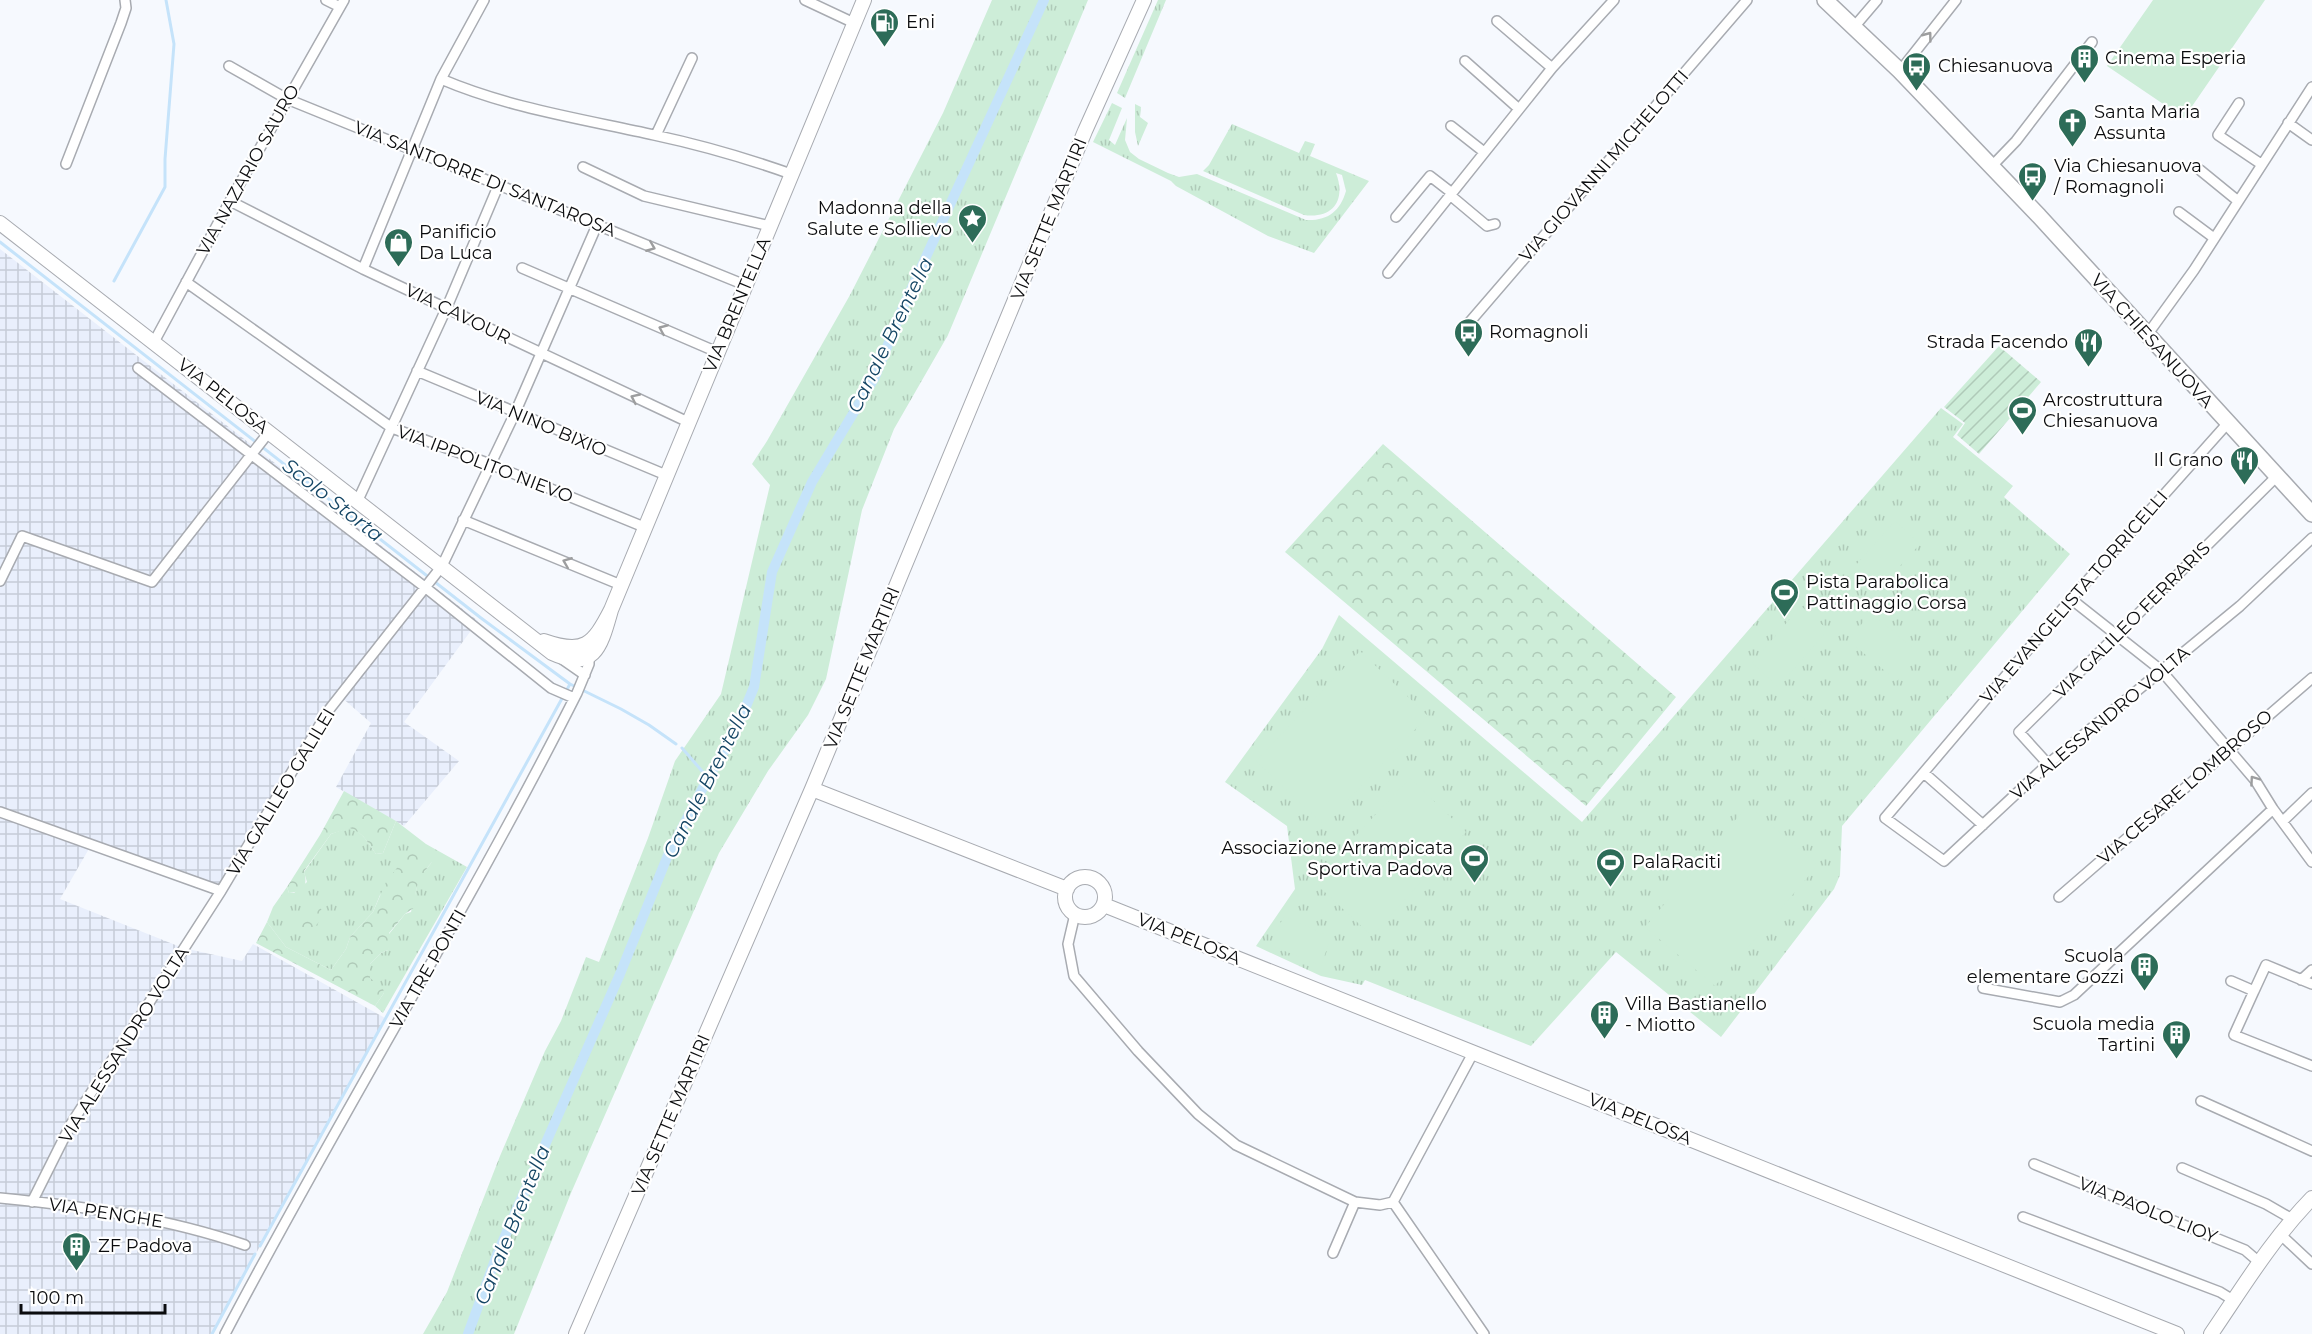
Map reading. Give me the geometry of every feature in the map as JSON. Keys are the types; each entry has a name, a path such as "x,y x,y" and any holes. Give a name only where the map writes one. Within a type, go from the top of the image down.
{"main road":[{"name":"VIA BRENTELLA","path":"611,610 864,0"},
{"name":"VIA SETTE MARTIRI","path":"576,1334 812,789 1085,131 1144,0"},
{"name":"VIA CHIESANUOVA","path":"1825,0 1900,71 1991,167 2312,514"},
{"name":"VIA PELOSA","path":"0,223 154,342 267,434 358,500 441,568 552,653 566,660 576,661 590,657"},
{"path":"572,647 585,646 593,640 611,610"},
{"path":"590,657 596,652 601,642 611,610"},
{"name":"VIA PELOSA","path":"531,636 572,647"},
{"path":"812,789 1067,889"},
{"path":"1092,879 1100,884 1104,891 1104,905 1092,916 1075,915 1065,901 1067,889 1076,880 1092,879"},
{"name":"VIA PELOSA","path":"1104,905 2177,1334"},
{"path":"2211,1334 2259,1262 2292,1219 2312,1198"}],"street":[{"path":"66,164 122,23 126,8 125,0"},
{"path":"326,0 342,3"},
{"path":"363,269 441,79 483,0"},
{"path":"805,0 854,22"},
{"path":"1388,273 1552,68 1614,0"},
{"name":"VIA GIOVANNI MICHELOTTI","path":"1462,331 1747,0"},
{"path":"1854,27 1877,0"},
{"path":"1900,71 1956,0"},
{"name":"VIA NAZARIO SAURO","path":"154,342 230,201 342,3"},
{"path":"1497,21 1552,68"},
{"path":"1991,167 2023,133 2092,42"},
{"path":"656,135 692,58"},
{"path":"1465,62 1520,109"},
{"name":"VIA SANTORRE DI SANTAROSA","path":"229,66 287,99 745,285"},
{"path":"441,79 516,106 656,135 742,157 791,174"},
{"path":"2147,335 2214,238 2312,87"},
{"path":"2239,103 2218,135 2261,164"},
{"path":"2288,123 2312,140"},
{"path":"1451,126 1485,152"},
{"path":"583,167 644,196 770,226"},
{"path":"2200,170 2238,201"},
{"path":"1396,217 1430,176 1487,226 1495,224"},
{"path":"358,500 447,307 499,184"},
{"name":"VIA CAVOUR","path":"230,201 363,269 688,422"},
{"path":"2179,212 2214,238"},
{"name":"VIA GALILEO GALILEI","path":"0,812 221,891 328,711 441,568 542,354 597,225"},
{"path":"522,268 717,352"},
{"name":"VIA IPPOLITO NIEVO","path":"186,282 392,428 490,464 644,527"},
{"name":"VIA PELOSA","path":"138,368 426,588 551,688 574,696"},
{"name":"VIA NINO BIXIO","path":"417,371 666,476"},
{"name":"VIA EVANGELISTA TORRICELLI","path":"1885,818 2071,599 2227,424"},
{"path":"0,581 22,536 152,582 267,434"},
{"name":"VIA GALILEO FERRARIS","path":"2048,765 2019,732 2276,477"},
{"path":"463,520 621,585"},
{"name":"VIA ALESSANDRO VOLTA","path":"1885,818 1944,861 2048,765 2240,606 2312,538"},
{"path":"2071,599 2161,671 2255,780 2312,862"},
{"path":"583,679 589,664 593,640"},
{"name":"VIA PELOSA","path":"572,647 587,653 590,657"},
{"name":"VIA PELOSA","path":"552,653 583,679"},
{"name":"VIA CESARE LOMBROSO","path":"2059,897 2312,678"},
{"name":"VIA TRE PONTI","path":"225,1334 264,1259 483,873 583,679"},
{"path":"1924,774 1983,825"},
{"path":"2283,821 2312,793"},
{"path":"1983,988 2060,1002 2074,995 2273,809"},
{"name":"VIA ALESSANDRO VOLTA","path":"32,1202 71,1124 221,891"},
{"path":"1075,915 1068,944 1074,976 1138,1051 1198,1114 1236,1145 1355,1202 1380,1205 1393,1202 1473,1053"},
{"path":"2312,984 2266,964 2234,1035 2312,1066"},
{"path":"2301,980 2312,969"},
{"path":"2231,981 2254,991"},
{"path":"2201,1101 2312,1150"},
{"name":"VIA PAOLO LIOY","path":"2034,1164 2246,1250 2259,1262"},
{"path":"2182,1168 2266,1204 2292,1219"},
{"name":"VIA PENGHE","path":"0,1198 177,1224 210,1232 245,1245"},
{"path":"1333,1253 1355,1202"},
{"path":"1393,1202 1485,1334"},
{"path":"2023,1217 2220,1292 2233,1300"},
{"path":"2280,1234 2312,1263"}],"shaded area":[{"path":"0,249 478,621 404,722 459,761 404,826 336,787 371,723 340,696 218,894 90,847 60,899 183,948 242,961 253,944 385,1018 212,1334 0,1334"}],"green space":[{"path":"992,0 1088,0 948,335 894,429 862,510 826,679 808,715 768,771 719,853 571,1193 514,1334 423,1334 447,1292 500,1156 545,1051 561,1021 586,957 599,962 648,838 675,761 721,694 770,485 752,464 850,295 943,113"},
{"path":"1158,0 1166,0 1125,98 1117,93"},
{"path":"2153,0 2265,0 2184,118 2107,66"},
{"path":"1112,103 1122,108 1109,140 1115,145 1127,118 1125,140 1130,152 1139,159 1179,177 1197,174 1306,220 1326,217 1340,205 1346,191 1342,175 1336,173 1339,191 1335,205 1323,214 1304,215 1203,171 1209,165 1232,124 1299,153 1305,141 1315,144 1310,156 1369,181 1314,253 1268,236 1176,186 1171,181 1093,142"},
{"path":"1135,104 1141,107 1140,117 1148,123 1138,146 1135,132"},
{"path":"1999,346 2041,382 1979,454 1957,435 1965,423 1944,407"},
{"path":"1941,408 1963,424 1953,437 2013,486 2004,497 2070,554 1842,826 1840,875 1834,889 1721,1037 1616,952 1531,1046 1365,980 1362,985 1321,976 1256,946 1295,889 1287,826 1225,782 1322,649 1339,615 1582,822"},
{"path":"1383,444 1676,697 1586,806 1285,552"},
{"path":"1895,521 1920,544 1880,588 1855,566"},
{"path":"1801,606 1828,630 1778,687 1752,663"},
{"path":"1871,613 1920,654 1897,681 1848,640"},
{"path":"1360,651 1428,716 1324,825 1256,761"},
{"path":"1802,697 1826,718 1817,729 1792,709"},
{"path":"1410,778 1466,832 1372,936 1313,881"},
{"path":"344,791 396,821 383,853 376,854 362,835 350,828 331,834 304,871 304,887 289,893 287,887 320,835"},
{"path":"1748,805 1818,865 1715,986 1645,927"},
{"path":"396,821 426,844 467,867 383,1013 375,1006 384,993 370,978 370,964 381,953 388,950 389,934 405,914 411,912 419,878 432,862 380,895 373,912 350,937 346,949 331,970 286,947 267,922 273,907 287,887 289,893 294,893 307,882 304,872 331,834 350,827 362,835 376,854 383,853"},
{"path":"411,850 431,854 432,862 419,883 415,907 405,914 389,933 391,942 388,950 381,953 370,964 370,978 383,988 384,993 375,1006 256,943 267,922 286,947 331,970 346,949 350,937 373,912 386,882"},
{"path":"312,904 320,907 324,915 306,937 300,936 296,929 298,922"},
{"path":"1284,916 1331,937 1321,966 1270,945"}],"waterway":[{"path":"114,281 165,187 174,44 166,0"},
{"name":"Canale Brentella","path":"468,1334 498,1252 620,974 668,855 708,778 735,733 754,687 772,572 812,482 875,377 903,307 1044,0"},
{"name":"Scolo Storta","path":"0,242 481,618 570,684 621,709 676,744"},
{"path":"260,1246 570,684"},
{"name":"Scolo Storta","path":"682,748 708,778"},
{"path":"212,1334 255,1254"}],"place":[{"name":"Eni","path":"885,48"},
{"name":"Cinema Esperia","path":"2084,84"},
{"name":"Chiesanuova","path":"1917,92"},
{"name":"Santa Maria Assunta","path":"2073,148"},
{"name":"Via Chiesanuova / Romagnoli","path":"2033,202"},
{"name":"Madonna della Salute e Sollievo","path":"973,244"},
{"name":"Panificio Da Luca","path":"398,268"},
{"name":"Romagnoli","path":"1468,358"},
{"name":"Strada Facendo","path":"2089,368"},
{"name":"Arcostruttura Chiesanuova","path":"2022,436"},
{"name":"Il Grano","path":"2244,486"},
{"name":"Pista Parabolica Pattinaggio Corsa","path":"1785,618"},
{"name":"Associazione Arrampicata Sportiva Padova","path":"1474,884"},
{"name":"PalaRaciti","path":"1611,888"},
{"name":"Scuola elementare Gozzi","path":"2145,992"},
{"name":"Villa Bastianello - Miotto","path":"1604,1040"},
{"name":"Scuola media Tartini","path":"2176,1060"},
{"name":"ZF Padova","path":"77,1272"}]}
